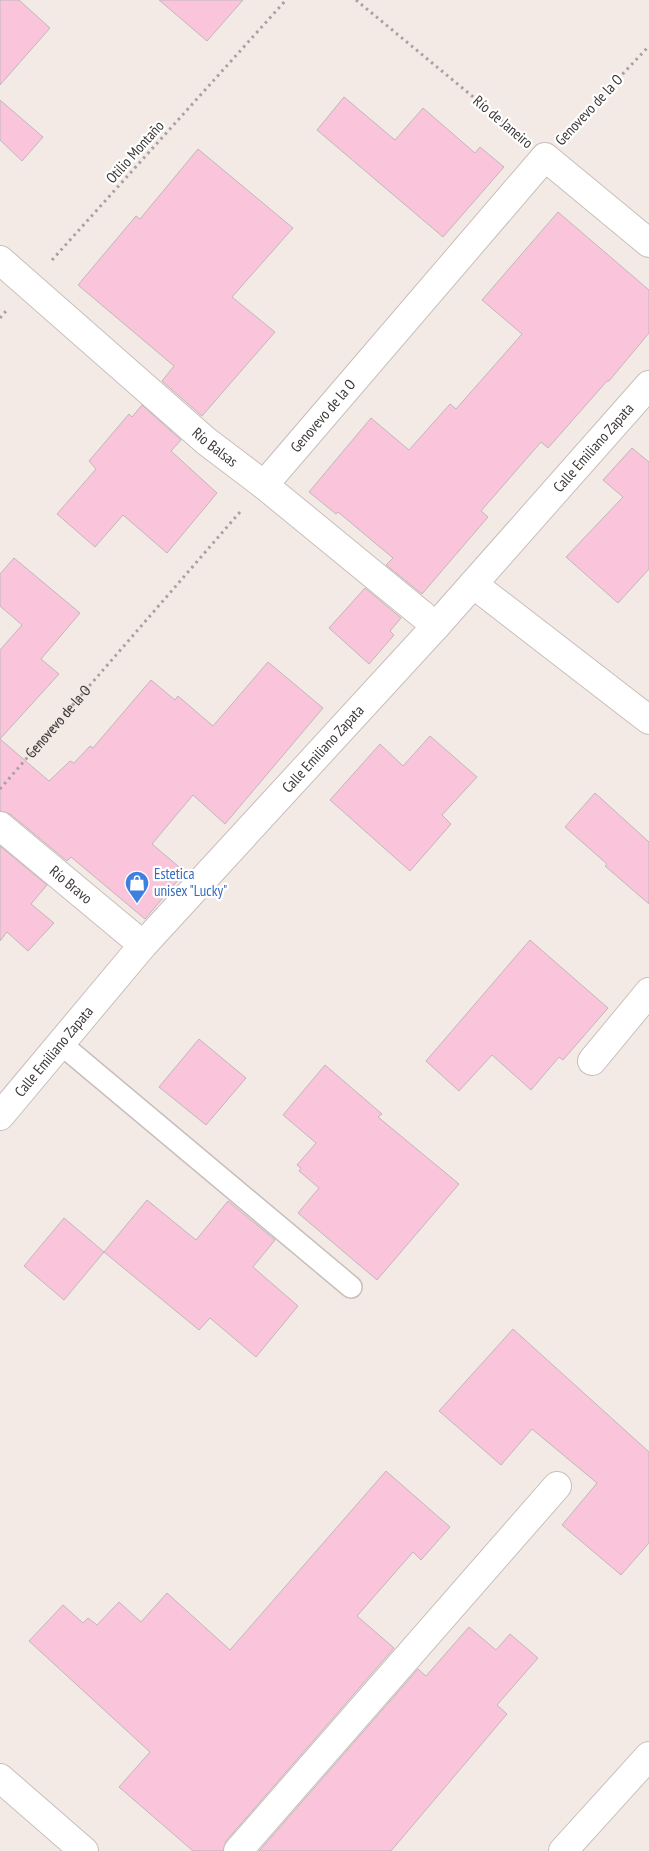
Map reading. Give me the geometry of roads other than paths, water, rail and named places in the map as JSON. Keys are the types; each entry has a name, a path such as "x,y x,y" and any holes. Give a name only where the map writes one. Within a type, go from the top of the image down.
{"street":[{"name":"Río de Janeiro","path":"545,157 649,243"},
{"name":"Genovevo de la O","path":"264,486 545,157"},
{"name":"Río Balsas","path":"0,260 206,441 436,626"},
{"name":"Calle Emiliano Zapata","path":"0,1116 143,945 436,626 649,385"},
{"path":"473,584 649,720"},
{"name":"Río Bravo","path":"0,826 143,945"},
{"path":"592,1061 649,992"},
{"path":"238,1851 557,1486"},
{"path":"564,1851 649,1756"},
{"path":"0,1778 84,1851"}],"lane":[{"path":"61,1044 351,1287"}],"place":[{"name":"Estetica unisex \"Lucky\"","path":"137,904"}]}
